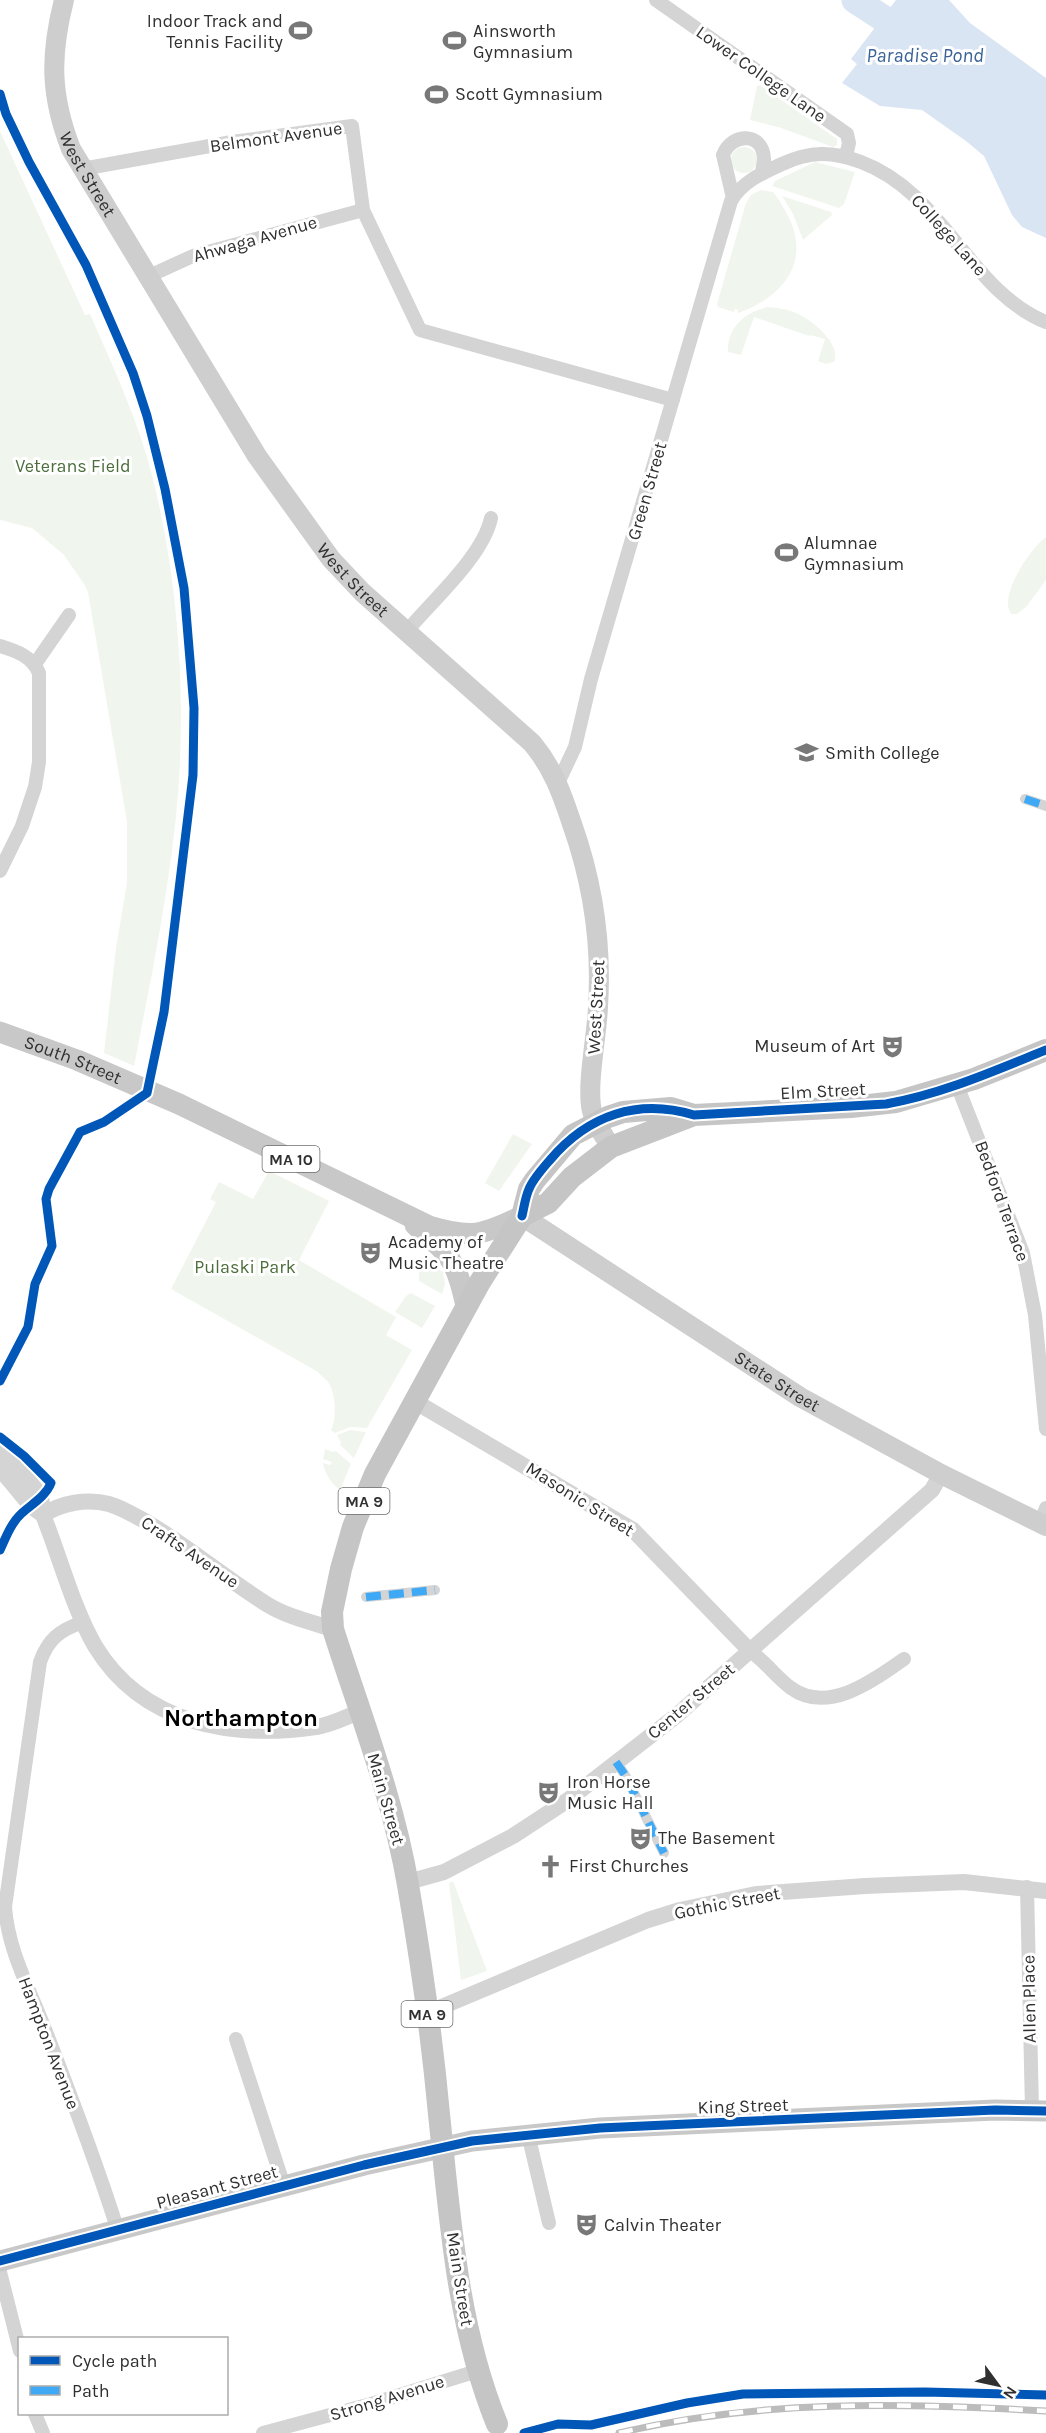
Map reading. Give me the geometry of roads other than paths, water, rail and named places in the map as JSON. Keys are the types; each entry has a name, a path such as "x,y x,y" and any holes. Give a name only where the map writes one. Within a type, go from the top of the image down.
{"highway":[{"name":"Elm Street","path":"611,1147 694,1115 877,1105 905,1100 957,1084 1046,1050"},
{"name":"Elm Street","path":"596,1122 623,1112 648,1109 671,1108 694,1115"},
{"name":"Main Street","path":"497,2424 477,2371 461,2300 427,2013 408,1882 394,1814 333,1629 332,1612 336,1587 353,1527 379,1465 466,1306 522,1216 529,1189 547,1164 573,1135 596,1122"},
{"path":"522,1216 548,1203 572,1177 611,1147"}],"main road":[{"name":"West Street","path":"64,0 53,57 54,85 64,132 82,169 257,456 331,559 362,592 532,743 546,759 558,783 586,866 594,904 600,968 590,1100 596,1122 611,1147"},
{"name":"South Street","path":"0,1032 108,1073 179,1104 403,1215"},
{"name":"MA 10","path":"403,1215 429,1226 469,1235 487,1232 522,1216"},
{"name":"MA 10","path":"403,1215 450,1258 460,1278 466,1306"},
{"name":"State Street","path":"522,1216 794,1394 941,1474 1044,1519"},
{"name":"King Street","path":"442,2146 528,2134 600,2128 883,2114 1039,2111"},
{"name":"Pleasant Street","path":"0,2261 442,2146"}],"street":[{"name":"Lower College Lane","path":"656,0 848,134 849,143 846,156"},
{"name":"Belmont Avenue","path":"82,169 232,142 352,126 363,210 420,330 673,400"},
{"path":"733,198 723,161 726,148 731,142 743,138 755,141 764,158 762,174"},
{"path":"733,198 740,187 762,174 810,153 824,152 846,156"},
{"name":"College Lane","path":"846,156 876,168 899,182 933,214 997,291 1019,308 1046,322"},
{"name":"Green Street","path":"558,783 575,747 591,679 733,198"},
{"name":"Ahwaga Avenue","path":"149,276 193,256 363,210"},
{"path":"407,631 473,555 488,533 491,518"},
{"path":"35,664 69,615"},
{"path":"0,646 25,656 35,664 39,673 38,775 22,826 0,871"},
{"path":"1025,799 1046,806"},
{"name":"Bedford Terrace","path":"957,1084 1023,1253 1033,1304 1046,1429"},
{"name":"Masonic Street","path":"414,1401 633,1530 750,1651"},
{"path":"0,1451 21,1471 41,1496 43,1515 83,1622 96,1648 124,1682 144,1700 172,1714 233,1730 318,1727 359,1713"},
{"path":"0,1470 19,1490 30,1507 43,1515"},
{"name":"Center Street","path":"408,1882 444,1872 513,1836 568,1800 676,1716 932,1490 941,1474"},
{"name":"Crafts Avenue","path":"43,1515 55,1507 81,1502 116,1506 169,1536 268,1605 287,1614 333,1629"},
{"path":"366,1597 435,1590"},
{"name":"Hampton Avenue","path":"83,1622 52,1638 40,1662 5,1907 9,1934 23,1979 65,2079 118,2231"},
{"path":"750,1651 766,1662 791,1688 809,1696 829,1696 853,1691 904,1659"},
{"path":"616,1762 625,1775 664,1853"},
{"name":"Gothic Street","path":"427,2013 648,1920 680,1910 756,1894 956,1882 1027,1887 1046,1891"},
{"name":"Allen Place","path":"1027,1887 1039,2111"},
{"path":"236,2039 284,2186"},
{"path":"528,2134 549,2223"},
{"path":"0,2272 18,2343"},
{"name":"Strong Avenue","path":"263,2433 370,2404 477,2371"},
{"path":"35,2415 43,2433"}],"water":[{"name":"Paradise Pond","path":"896,0 949,0 970,23 1046,78 1046,238 1022,227 1012,215 984,156 966,141 922,110 880,106 842,83 857,64 851,59"}],"waterway":[{"path":"855,0 912,37"}],"railway":[{"path":"619,2433 725,2414 832,2406 939,2406 1046,2411"}],"place":[{"name":"Indoor Track and Tennis Facility","path":"301,31"},
{"name":"Ainsworth Gymnasium","path":"455,41"},
{"name":"Scott Gymnasium","path":"437,94"},
{"name":"Alumnae Gymnasium","path":"786,553"},
{"name":"Smith College","path":"807,753"},
{"name":"Museum of Art","path":"893,1046"},
{"name":"Academy of Music Theatre","path":"370,1252"},
{"name":"Iron Horse Music Hall","path":"549,1792"},
{"name":"The Basement","path":"640,1838"},
{"name":"First Churches","path":"551,1866"},
{"name":"Calvin Theater","path":"586,2225"}],"district":[{"name":"Northampton","path":"241,1718"}],"park label":[{"name":"Veterans Field","path":"73,466"},
{"name":"Pulaski Park","path":"245,1267"}]}
